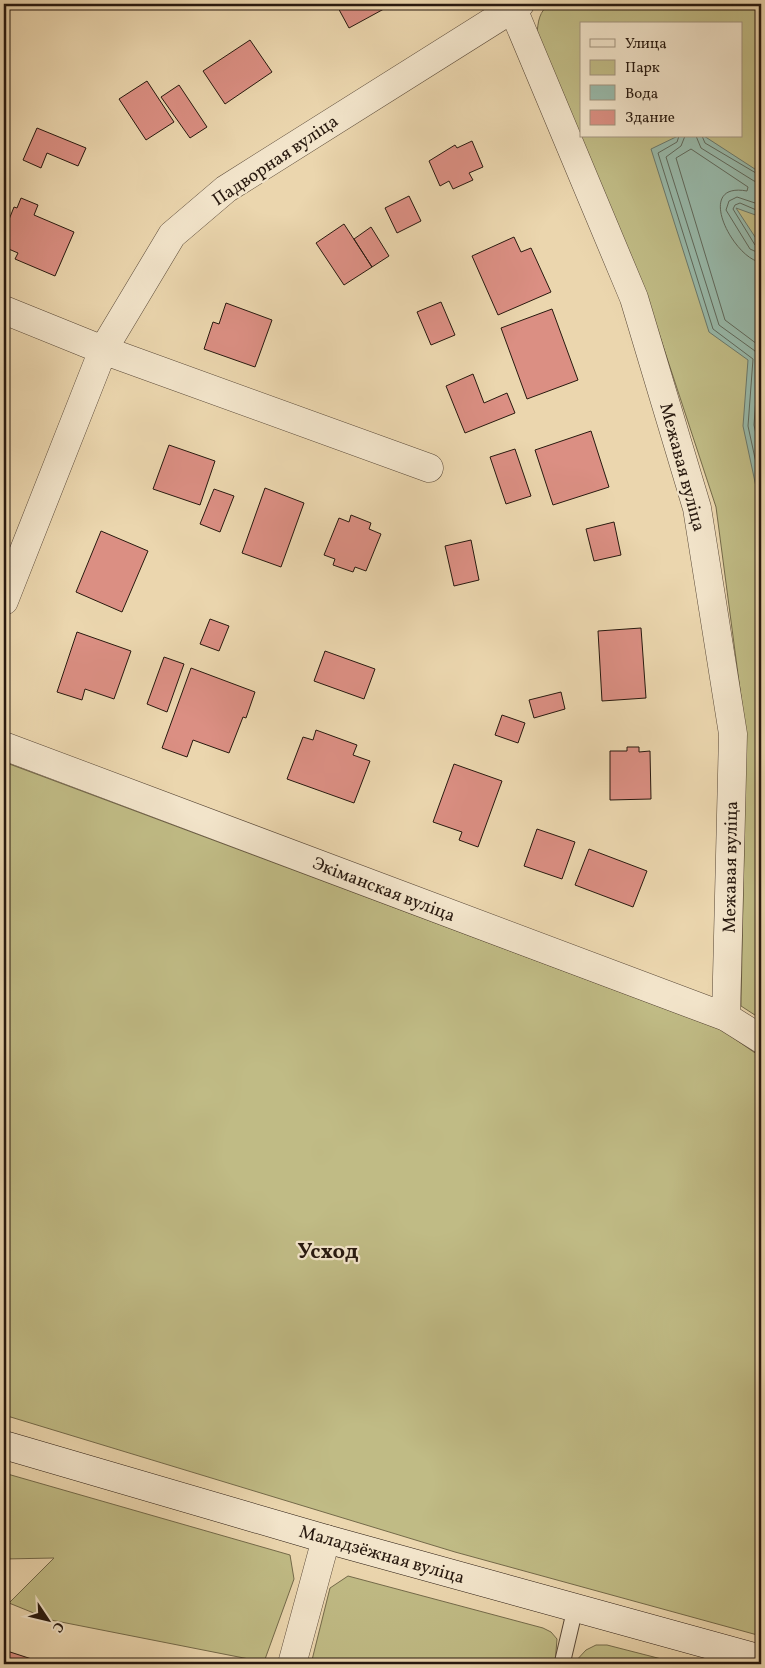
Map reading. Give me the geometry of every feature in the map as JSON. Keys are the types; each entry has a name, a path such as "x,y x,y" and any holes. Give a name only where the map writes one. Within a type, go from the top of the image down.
{"street":[{"name":"Падворная вуліца","path":"4,601 103,350 172,235 226,189 515,5"},
{"name":"Межавая вуліца","path":"515,5 634,298 697,508 733,734 726,1017"},
{"path":"4,310 103,350 430,468"},
{"name":"Экіманская вуліца","path":"4,746 726,1017 761,1039"},
{"name":"Маладзёжная вуліца","path":"4,1445 326,1539 761,1659"},
{"path":"292,1664 326,1539"}],"lane":[{"path":"562,1664 575,1609"}],"green space":[{"path":"550,4 761,4 761,1019 741,1006 746,735 716,507 645,291 581,138 742,138 742,22 580,22 580,136 537,34 543,10"},
{"path":"4,762 722,1030 761,1057 761,1636 455,1552 4,1415"},
{"path":"4,1473 290,1555 294,1579 264,1662 51,1620 9,1603 54,1558 4,1559"},
{"path":"348,1576 543,1628 551,1632 557,1639 555,1664 311,1664 330,1588"},
{"path":"596,1645 607,1645 681,1664 573,1664 586,1650"}],"water":[{"path":"674,138 707,138 761,173 761,217 736,208 761,246 761,510 743,426 748,360 709,332 651,149"}],"building":[{"path":"336,4 393,4 349,28"},
{"path":"250,40 272,72 225,104 203,71"},
{"path":"147,81 174,122 146,140 119,99"},
{"path":"179,85 207,127 190,138 161,97"},
{"path":"37,128 86,148 78,166 47,153 41,168 23,160"},
{"path":"472,141 483,167 469,173 473,180 453,189 449,181 440,186 429,161 455,145 457,148"},
{"path":"409,196 421,221 397,233 385,208"},
{"path":"21,198 38,205 34,215 74,232 55,276 15,259 18,253 4,247 4,232 14,207 17,208"},
{"path":"344,224 372,267 344,285 316,243"},
{"path":"371,227 389,256 372,267 354,239"},
{"path":"514,237 521,252 531,248 551,292 498,315 472,256"},
{"path":"441,302 455,335 431,345 417,312"},
{"path":"226,303 272,320 255,367 204,349 213,322 219,324"},
{"path":"552,309 578,380 527,399 501,328"},
{"path":"473,374 484,403 507,393 515,413 465,433 446,386"},
{"path":"591,431 609,487 553,505 535,450"},
{"path":"169,445 215,461 200,505 153,489"},
{"path":"515,449 531,496 506,504 490,457"},
{"path":"265,488 304,503 281,567 242,553"},
{"path":"214,489 234,496 220,532 200,524"},
{"path":"351,515 371,523 369,529 381,534 366,571 355,567 353,572 333,565 335,559 324,555 339,518 349,522"},
{"path":"614,522 621,555 594,561 586,529"},
{"path":"101,531 148,551 122,612 76,592"},
{"path":"471,540 479,580 454,586 445,546"},
{"path":"210,619 229,626 219,651 200,644"},
{"path":"641,628 646,698 602,701 598,631"},
{"path":"77,632 131,651 114,699 85,689 82,700 57,692"},
{"path":"325,651 375,669 364,699 314,681"},
{"path":"164,657 184,664 167,712 147,704"},
{"path":"191,668 255,692 246,718 243,717 229,753 193,740 187,757 162,748"},
{"path":"561,692 565,709 534,718 529,700"},
{"path":"502,715 525,723 518,743 495,735"},
{"path":"316,730 357,745 353,755 370,761 354,803 287,779 303,737 313,740"},
{"path":"627,747 639,747 639,752 650,751 651,799 610,800 610,751 627,751"},
{"path":"454,764 502,781 478,847 459,840 462,832 433,822"},
{"path":"537,829 575,842 562,879 524,866"},
{"path":"589,849 647,871 633,907 575,885"},
{"path":"4,1650 47,1664 4,1664"}],"district":[{"name":"Усход","path":"328,1250"}]}
